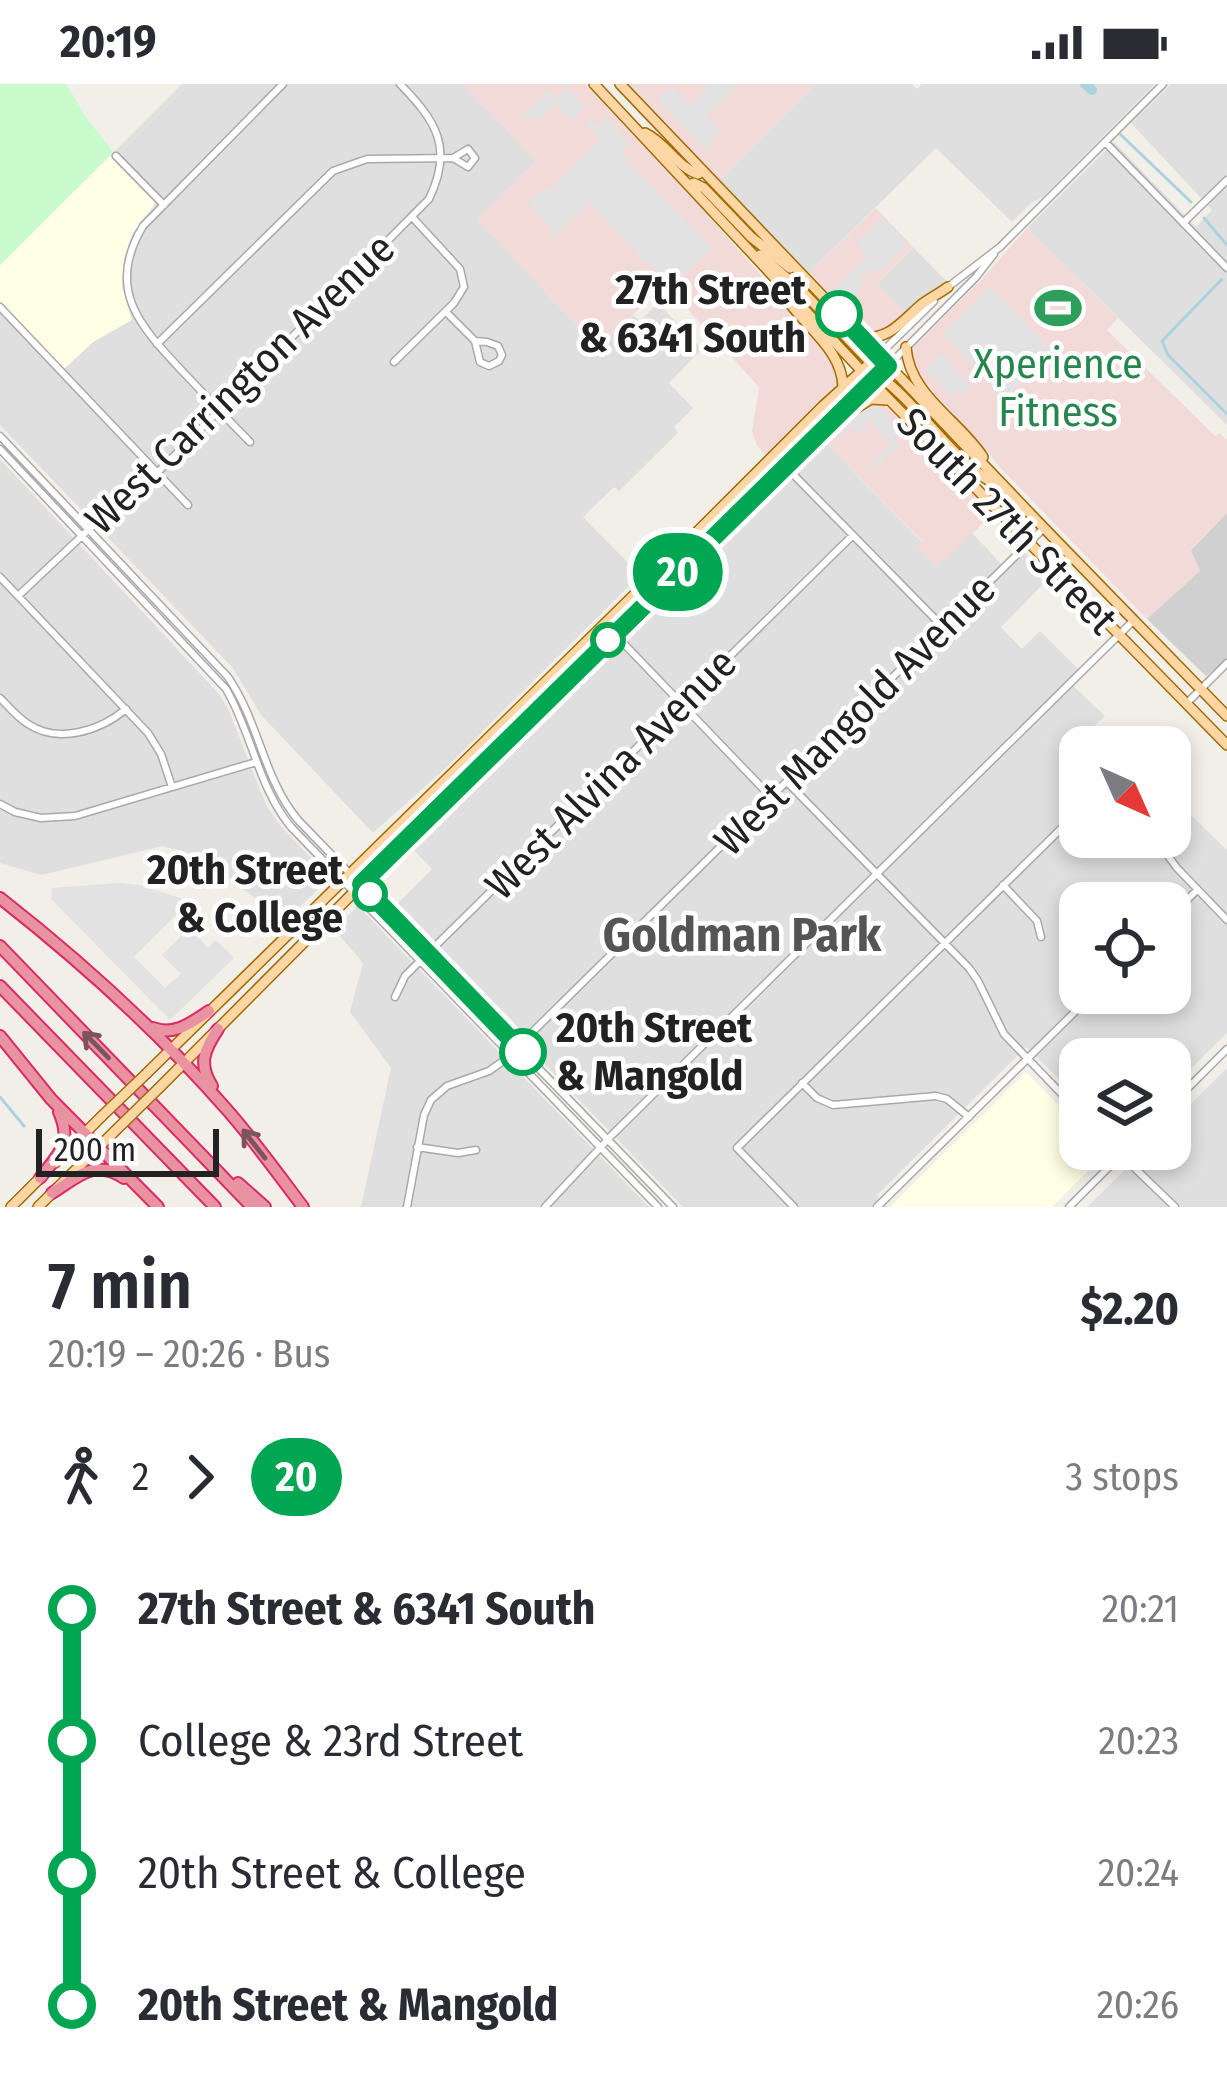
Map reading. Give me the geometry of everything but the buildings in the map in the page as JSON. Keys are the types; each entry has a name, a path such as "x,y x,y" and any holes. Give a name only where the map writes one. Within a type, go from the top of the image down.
{"highway":[{"path":"0,898 68,951 227,1109"},
{"path":"0,946 252,1207"},
{"path":"0,986 214,1207"},
{"path":"133,1012 154,1029 170,1032 209,1011"},
{"path":"218,1029 202,1062 207,1078 303,1207"},
{"path":"0,1036 51,1100 158,1207"},
{"path":"40,1178 65,1139 63,1120 51,1100"},
{"path":"177,1128 265,1207"},
{"path":"52,1193 99,1168 113,1171 142,1192"}],"main road":[{"name":"South 27th Street","path":"594,84 771,275 870,363 888,366 1227,716"},
{"name":"South 27th Street","path":"620,84 861,338 876,379 891,402 1227,745"},
{"path":"640,132 663,144 689,172 702,172"},
{"path":"689,185 704,188 751,237 800,273"},
{"path":"11,1207 870,363 803,292 737,237"},
{"path":"771,275 835,358 843,387"},
{"path":"861,338 885,335 948,287"},
{"path":"906,347 916,381 974,443 996,477"},
{"path":"38,1207 888,366"},
{"path":"876,379 995,485 1010,491"},
{"path":"789,462 864,402 879,398 891,402"}],"street":[{"path":"250,442 157,344 132,310 127,274 143,226 284,84"},
{"path":"400,84 434,125 441,158"},
{"path":"888,366 1163,84"},
{"path":"1105,142 1227,268"},
{"path":"116,156 164,205"},
{"path":"157,344 333,171 367,158 453,158"},
{"name":"West Carrington Avenue","path":"18,596 157,473 412,218 429,199 441,158"},
{"path":"1184,224 1227,180"},
{"path":"394,362 462,292 463,275 412,218"},
{"path":"870,363 948,287 1000,247"},
{"path":"0,307 188,506"},
{"path":"446,311 475,341 484,365 499,361 502,355 496,345 475,341"},
{"path":"0,436 226,689 282,800 347,878 428,954 673,1207"},
{"path":"0,448 86,533"},
{"path":"789,462 943,627"},
{"name":"West Mangold Avenue","path":"406,1207 424,1115 436,1094 453,1082 489,1071 511,1054 1044,528"},
{"name":"West Alvina Avenue","path":"395,997 405,976 854,536"},
{"path":"0,577 153,739 172,787"},
{"path":"545,1207 1133,621"},
{"path":"605,624 771,797"},
{"path":"1187,703 1227,663"},
{"path":"0,698 25,722 52,734 98,727 126,709"},
{"path":"0,804 41,818 75,816 261,760"},
{"path":"787,782 978,981 1004,1034 1059,1092"},
{"path":"794,1207 737,1148 1059,830"},
{"path":"1171,858 1227,920"},
{"path":"1003,885 1037,920 1041,937"},
{"path":"357,888 420,961 658,1207"},
{"path":"1191,896 1197,890"},
{"path":"878,1207 1073,1014"},
{"path":"1191,1085 1227,1049"},
{"path":"802,1083 818,1099 833,1105 936,1096 947,1099 969,1118"},
{"path":"417,1147 458,1153 476,1150"},
{"path":"1069,1207 1103,1170"},
{"path":"1139,1170 1175,1207"}],"shaded area":[{"path":"182,84 463,84 536,161 477,219 598,348 633,315 640,321 658,303 702,349 669,383 693,408 674,427 678,433 619,491 614,487 583,517 640,575 448,766 373,833 261,715 233,668 0,425 0,301 64,368 93,342 131,320 122,286 124,259 132,234 154,201 110,156"},
{"path":"463,84 585,84 830,353 839,380 835,388 766,456 752,431 759,387 671,291 651,297 598,348 477,219 536,161"},
{"path":"628,84 817,84 720,181"},
{"path":"710,84 739,84 707,116 722,132 706,149 657,100 671,87 690,105"},
{"path":"817,84 912,84 917,89 922,84 1155,84 1012,222 936,148 809,273 720,181"},
{"path":"1171,84 1227,84 1227,425 1027,228 1114,142 1196,227 1212,210 1131,123"},
{"path":"567,88 585,107 572,120 556,104 539,121 524,115 548,90 556,98"},
{"path":"607,118 631,144 621,154 711,247 679,281 648,265 590,203 553,237 549,233 553,228 528,203 544,188 548,191 600,140 586,123 590,119 598,126"},
{"path":"110,156 155,203 132,234 124,259 122,286 132,320 93,342 64,369 0,301 0,265"},
{"path":"876,208 913,247 877,283 908,315 893,328 869,335 809,273"},
{"path":"883,217 908,243 877,273 871,268 860,279 865,284 847,302 834,289 867,257 856,244"},
{"path":"1027,228 1118,318 1107,330 1215,436 1220,433 1227,440 1227,513 1191,549 1200,571 1147,619 917,378 910,354 913,348"},
{"path":"913,247 946,281 907,314 877,283"},
{"path":"990,287 1052,351 1003,399 943,333"},
{"path":"941,354 972,387 964,395 960,391 952,398 925,370"},
{"path":"873,402 891,411 994,513 937,567 917,547 922,541 824,441 848,417"},
{"path":"872,405 903,431 894,440 899,445 875,468 872,464 891,444 871,424 873,418 858,434 850,426 839,437 836,433"},
{"path":"825,442 922,542 937,566 972,533 1007,570 1025,553 1049,578 1001,627 1022,649 1040,631 1078,669 1068,681 1105,716 1094,726 1059,726 1059,858 1191,858 1191,815 1227,850 1227,1033 1191,1068 1191,1038 1059,1038 1059,1079 1026,1047 877,1195 888,1207 683,1207 393,908 432,869 412,848"},
{"path":"0,459 228,708 266,805 330,878 291,915 277,915 202,858 163,846 41,875 0,863"},
{"path":"1227,513 1227,659 1206,676 1147,619 1200,571 1191,550"},
{"path":"118,883 190,901 134,957 165,988 181,974 162,955 189,928 208,948 216,940 234,958 170,1020 51,899 52,888"},
{"path":"358,906 649,1207 361,1207 391,1068 350,1012 363,963 334,929"},
{"path":"1227,1068 1227,1207 1087,1207 1125,1170 1191,1170 1191,1104"},
{"path":"1026,1072 1059,1106 1059,1170 1089,1170 1052,1207 890,1207"}],"green space":[{"path":"0,84 66,84 113,152 0,265"}],"waterway":[{"path":"1085,84 1092,90"},
{"path":"1120,134 1191,202"},
{"path":"1204,218 1227,245"},
{"path":"1222,279 1162,341 1168,355 1227,414"},
{"path":"0,1097 24,1126"}],"bus line":[{"name":"20","path":"523,1052 361,884 888,366 839,314"}],"place":[{"name":"Xperience Fitness","path":"1058,308"},
{"name":"27th Street & 6341 South","path":"839,314"},
{"name":"20th Street & College","path":"370,894"},
{"name":"20th Street & Mangold","path":"523,1052"}],"district":[{"name":"Goldman Park","path":"742,935"}]}
